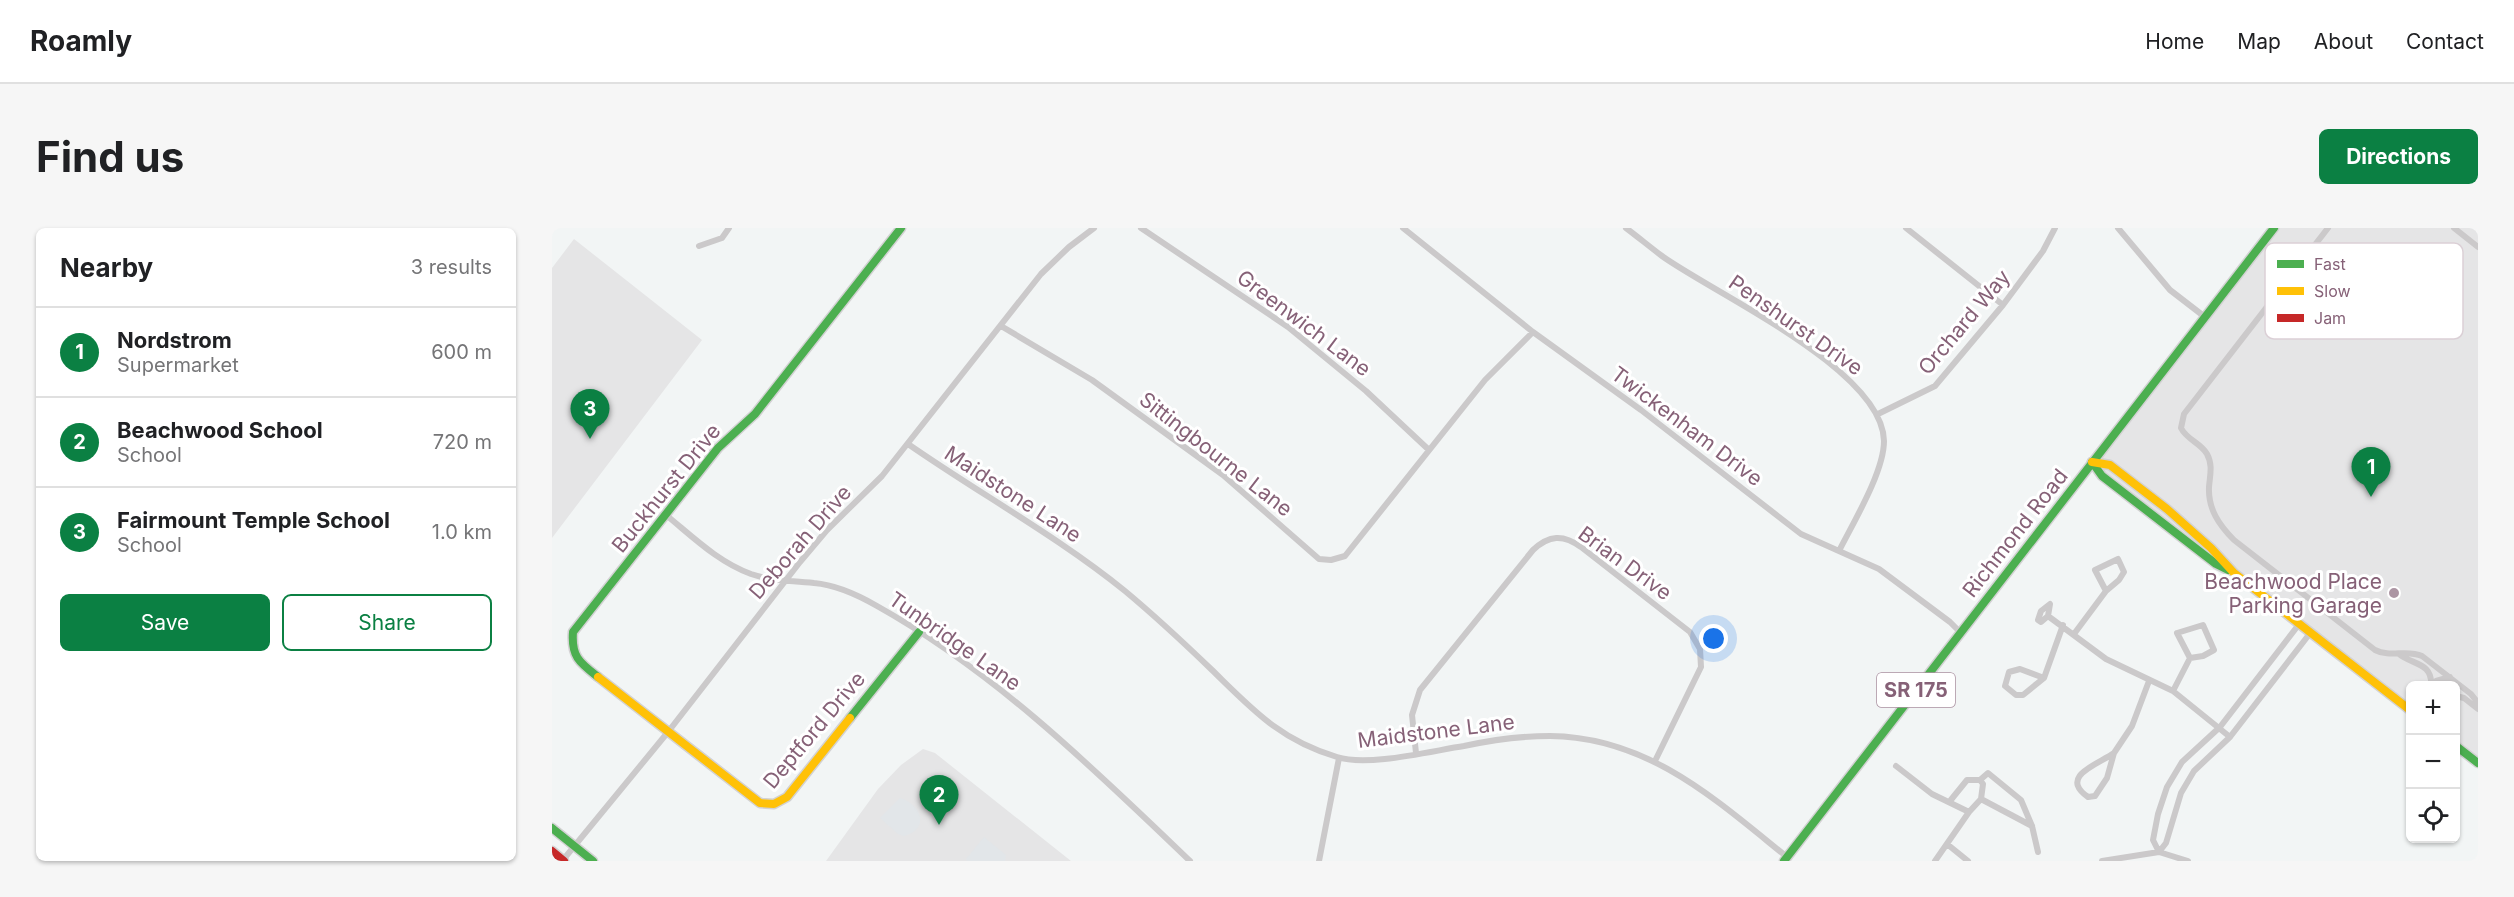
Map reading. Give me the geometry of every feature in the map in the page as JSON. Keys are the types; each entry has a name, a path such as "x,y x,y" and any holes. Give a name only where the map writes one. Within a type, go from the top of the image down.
{"street":[{"path":"699,246 722,238 729,228"},
{"name":"Buckhurst Drive","path":"668,732 579,663 572,648 573,632 718,448 755,414 901,228"},
{"name":"Deborah Drive","path":"564,861 827,530 882,476 1052,262 1094,228"},
{"path":"1141,228 1151,230"},
{"name":"Twickenham Drive","path":"1403,228 1533,332 1641,410 1801,534 1880,569 1950,622 1961,633"},
{"name":"Penshurst Drive","path":"1626,228 1663,257 1758,313 1846,376 1878,414 1884,442 1874,480 1839,551"},
{"path":"1905,228 2003,305"},
{"name":"Orchard Way","path":"1878,414 1935,386 2003,305 2043,251 2055,228"},
{"path":"2118,228 2170,290 2205,317"},
{"name":"Richmond Road","path":"1786,859 2274,228"},
{"path":"2316,243 2328,228"},
{"path":"2454,228 2478,247"},
{"name":"Greenwich Lane","path":"1151,230 1288,327 1366,391 1429,450"},
{"path":"2265,309 2180,421 2181,428 2207,454 2211,469 2209,488 2211,506 2217,520 2228,534 2374,650 2383,653 2417,654 2453,681"},
{"name":"Sittingbourne Lane","path":"1001,326 1092,380 1222,475 1319,559 1331,560 1345,556 1485,380 1533,332"},
{"name":"Maidstone Lane","path":"908,444 1043,531 1125,591 1214,671 1253,711 1295,741 1339,758 1375,760 1504,739 1550,736 1593,740 1655,761 1700,789 1786,859"},
{"path":"2092,462 2102,476 2216,564 2234,573"},
{"path":"2092,462 2110,465 2175,516 2234,573 2406,707"},
{"name":"Tunbridge Lane","path":"666,515 721,560 751,574 784,583 815,583 850,591 919,632 971,667 1038,719 1190,861"},
{"name":"Brian Drive","path":"1416,753 1412,715 1424,685 1533,549 1548,538 1557,537 1565,538 1581,547 1690,632 1700,649 1701,667 1655,761"},
{"path":"2074,634 2106,591 2124,572 2118,559 2096,570 2106,591"},
{"path":"2048,616 2106,659 2173,691 2230,737"},
{"path":"2159,861 2159,852 2153,840 2158,814 2167,787 2182,762 2220,727 2300,623"},
{"path":"2044,678 2025,670 2013,670 2007,676 2005,686 2016,695 2023,695 2044,678 2062,625"},
{"path":"2203,625 2214,650 2203,656 2190,658 2178,633 2203,625"},
{"name":"Deptford Drive","path":"668,732 760,803 774,804 787,797 919,632"},
{"path":"2159,852 2166,843 2181,793 2194,771 2230,737 2312,632"},
{"path":"2399,654 2403,658 2418,662 2427,669 2432,681"},
{"path":"2173,691 2190,658"},
{"path":"2114,753 2092,765 2079,776 2076,784 2079,791 2088,797 2095,796 2104,784 2114,753 2132,726 2149,681"},
{"path":"2460,687 2478,702"},
{"path":"2460,697 2478,709"},
{"path":"2460,749 2478,763"},
{"path":"1319,861 1339,758"},
{"path":"1896,766 1932,794 1969,812"},
{"path":"1950,801 1967,780 1980,780 1988,773 2021,800 2032,826 2038,852"},
{"path":"1935,861 1969,812 1981,799 1983,784 1980,780"},
{"path":"1981,799 2032,826"},
{"path":"552,828 593,861"},
{"path":"1947,844 1968,861"},
{"path":"552,851 564,861"},
{"path":"2102,861 2159,852 2188,861"}],"shaded area":[{"path":"2274,228 2478,228 2478,763 2460,749 2460,681 2406,681 2406,707 2102,476 2092,462"},
{"path":"574,239 702,340 552,538 552,268"},
{"path":"923,749 935,753 1071,861 826,861 878,789 901,765"},
{"path":"900,798 913,805 920,817 918,828 904,836 898,834 880,818"},
{"path":"984,837 1006,855 1005,861 967,861 966,859"}],"traffic: fast":[{"path":"598,677 586,668 575,654 573,632 718,448 755,414 901,228"},
{"path":"1784,861 2274,228"},
{"path":"2092,462 2102,476 2216,564 2228,570"},
{"path":"850,718 919,632"},
{"path":"2460,749 2478,763"},
{"path":"552,828 593,861"}],"traffic: slow":[{"path":"2092,462 2110,465 2167,509 2211,548 2234,573 2406,707"},
{"path":"598,677 760,803 774,804 787,797 850,718"}],"traffic: jam":[{"path":"552,851 564,861"}],"place":[{"name":"Fairmount Temple School","path":"590,439"},
{"name":"Nordstrom","path":"2371,497"},
{"name":"Beachwood Place Parking Garage","path":"2394,593"},
{"name":"Beachwood School","path":"939,825"}]}
